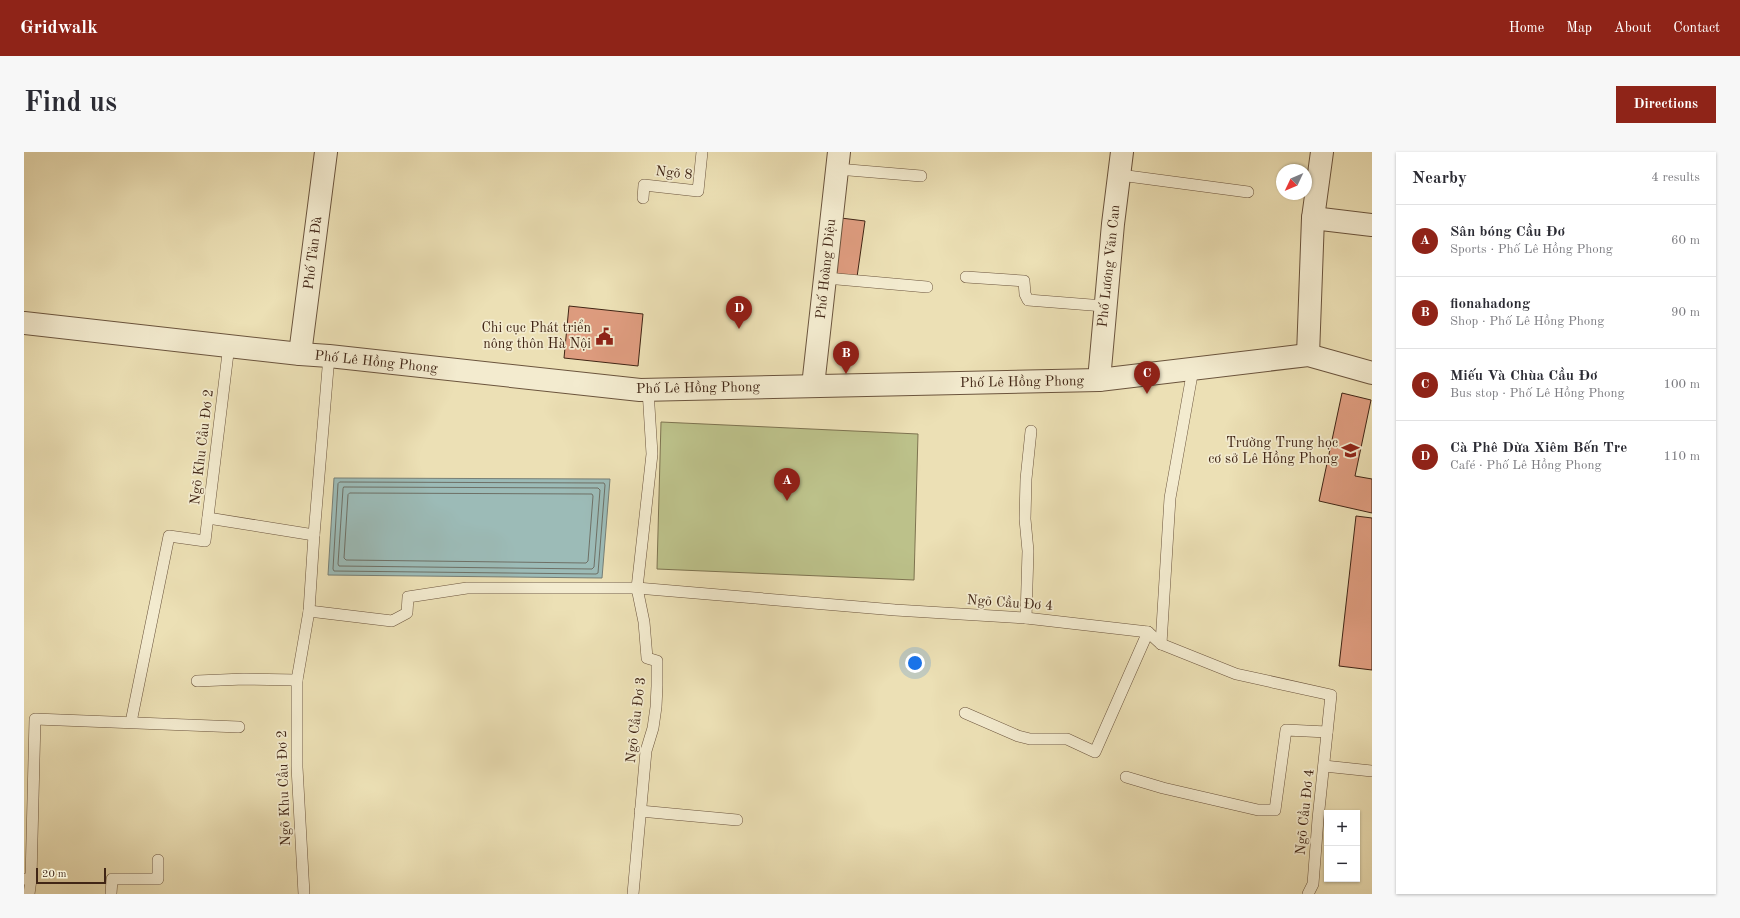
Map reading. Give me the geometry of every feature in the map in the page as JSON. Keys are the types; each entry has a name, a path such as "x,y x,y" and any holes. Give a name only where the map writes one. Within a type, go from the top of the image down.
{"street":[{"name":"Phố Tản Đà","path":"300,354 326,152"},
{"name":"Phố Lương Văn Can","path":"1099,380 1104,306 1122,152"},
{"path":"1308,355 1313,218 1322,152"},
{"name":"Phố Hoàng Diệu","path":"813,386 838,160"},
{"path":"1313,218 1372,225"},
{"name":"Phố Lê Hồng Phong","path":"24,323 300,354 648,390 1099,380 1308,355 1372,373"}],"lane":[{"name":"Ngõ 8","path":"643,198 644,185 698,191 702,152"},
{"path":"838,160 921,176"},
{"path":"1120,176 1248,192"},
{"path":"966,277 1024,281 1025,294 1028,300 1104,306"},
{"path":"826,278 927,287"},
{"name":"Ngõ Khu Cầu Đơ 2","path":"229,345 208,518 314,535"},
{"name":"Ngõ Khu Cầu Đơ 2","path":"304,894 297,767 296,680 309,611 329,356"},
{"path":"1161,644 1170,498 1193,369"},
{"name":"Ngõ Cầu Đơ 3","path":"633,894 646,751 652,728 658,686 657,661 647,658 644,622 637,588 652,454 648,390"},
{"path":"1026,618 1028,551 1025,519 1026,479 1031,431"},
{"path":"131,722 169,536 205,541 208,518"},
{"name":"Ngõ Cầu Đơ 4","path":"309,611 392,621 407,613 408,597 468,588 637,588 895,610 1026,618 1148,632 1161,644 1236,674 1331,695 1313,884 1308,894"},
{"path":"965,713 1018,736 1030,739 1067,739 1095,752 1148,632"},
{"path":"196,681 244,678 296,680"},
{"path":"29,894 28,879 35,719 239,727"},
{"name":"Ngõ Cầu Đơ 4","path":"1126,777 1163,788 1258,810 1276,810 1286,730 1327,732"},
{"path":"1324,766 1372,771"},
{"path":"640,811 737,820"},
{"path":"111,894 112,879 158,879 158,860"}],"green space":[{"path":"661,422 918,434 914,580 657,569"}],"water":[{"path":"334,478 610,479 602,578 328,575"}],"building":[{"path":"841,218 865,221 857,277 834,273"},
{"name":"Chi cục Phát triển nông thôn Hà Nội","path":"569,306 643,314 638,366 564,358"},
{"name":"Trường Trung học cơ sở Lê Hồng Phong","path":"1342,393 1371,400 1355,476 1372,479 1372,513 1319,501"},
{"path":"1356,516 1372,518 1372,670 1339,666"}],"place":[{"name":"Cà Phê Dừa Xiêm Bến Tre","path":"739,329"},
{"name":"Chi cục Phát triển nông thôn Hà Nội","path":"604,336"},
{"name":"fionahadong","path":"846,374"},
{"name":"Miếu Và Chùa Cầu Đơ","path":"1147,394"},
{"name":"Trường Trung học cơ sở Lê Hồng Phong","path":"1351,451"},
{"name":"Sân bóng Cầu Đơ","path":"787,501"}]}
